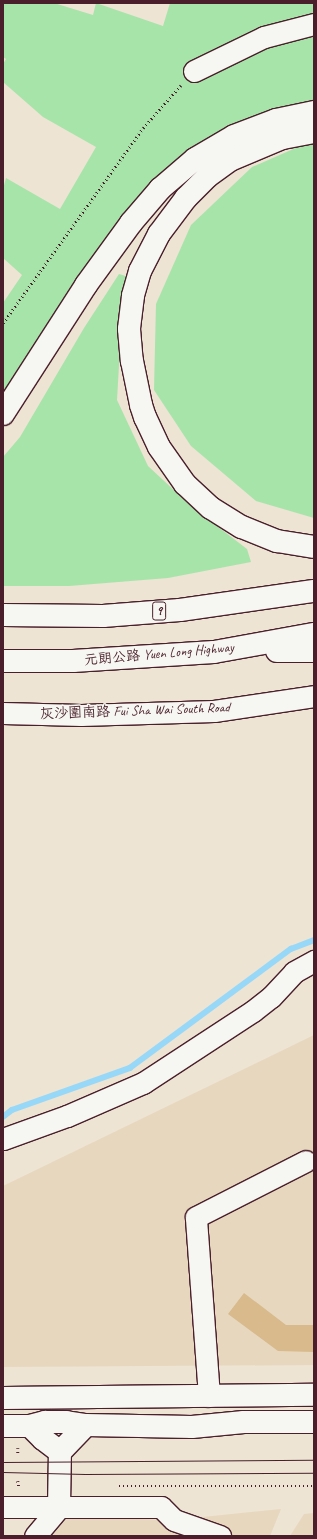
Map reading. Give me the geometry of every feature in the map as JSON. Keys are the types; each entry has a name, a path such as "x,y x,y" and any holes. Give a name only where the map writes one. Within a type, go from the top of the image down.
{"main road":[{"path":"3,414 86,286 131,224 160,189 195,159 234,136 276,120 314,112"},
{"path":"314,132 282,138 230,160 207,177 186,198 159,234 140,271 133,296 129,329 132,360 139,398 145,417 159,447 185,484 211,508 242,526 278,541 314,547"},
{"name":"9","path":"3,615 103,616 180,610 314,591"},
{"name":"元朗公路 Yuen Long Highway","path":"3,661 80,661 214,652 314,634"},
{"path":"214,652 314,650"},
{"path":"3,1398 314,1395"},
{"path":"3,1426 30,1426 45,1422 66,1422 91,1426 192,1427 244,1422 314,1422"},
{"path":"30,1426 42,1439 60,1452"},
{"path":"59,1507 60,1452 91,1426"}],"street":[{"path":"194,71 264,37 314,24"},
{"name":"灰沙圍南路 Fui Sha Wai South Road","path":"3,713 80,715 214,711 314,696"},
{"path":"3,1140 66,1116 143,1083 253,1011 271,997 294,972 314,960"},
{"path":"209,1396 196,1217 306,1161"},
{"path":"3,1507 161,1508 191,1533 220,1536"},
{"path":"35,1536 59,1507"}],"path":[{"path":"3,323 143,128 194,71"},
{"path":"18,1448 18,1453"},
{"path":"18,1481 18,1488"},
{"path":"124,1485 314,1486"}],"shaded area":[{"path":"314,1035 314,1365 3,1367 3,1186"},
{"path":"281,1509 270,1536 52,1536 68,1517 174,1520"},
{"path":"314,1513 314,1536 290,1536 304,1514"}],"green space":[{"path":"3,3 54,3 93,15 96,3 163,26 170,3 314,3 314,104 129,211 75,280 3,400 3,303 22,275 3,258 3,189 6,178 60,209 96,147 43,117 3,82 3,64 6,59 3,57"},
{"path":"314,140 314,518 256,501 191,446 154,390 156,304 191,225 252,167"},
{"path":"119,274 129,277 121,331 117,400 148,466 192,507 247,549 251,562 168,578 69,586 3,586 3,457 20,437 84,328"}],"building":[{"path":"244,1293 286,1325 314,1325 314,1352 278,1351 228,1314"}],"waterway":[{"path":"3,1117 12,1110 130,1068 291,949 314,940"}],"tram line":[{"path":"3,1462 314,1460"},
{"path":"3,1472 85,1474 314,1473"}]}
